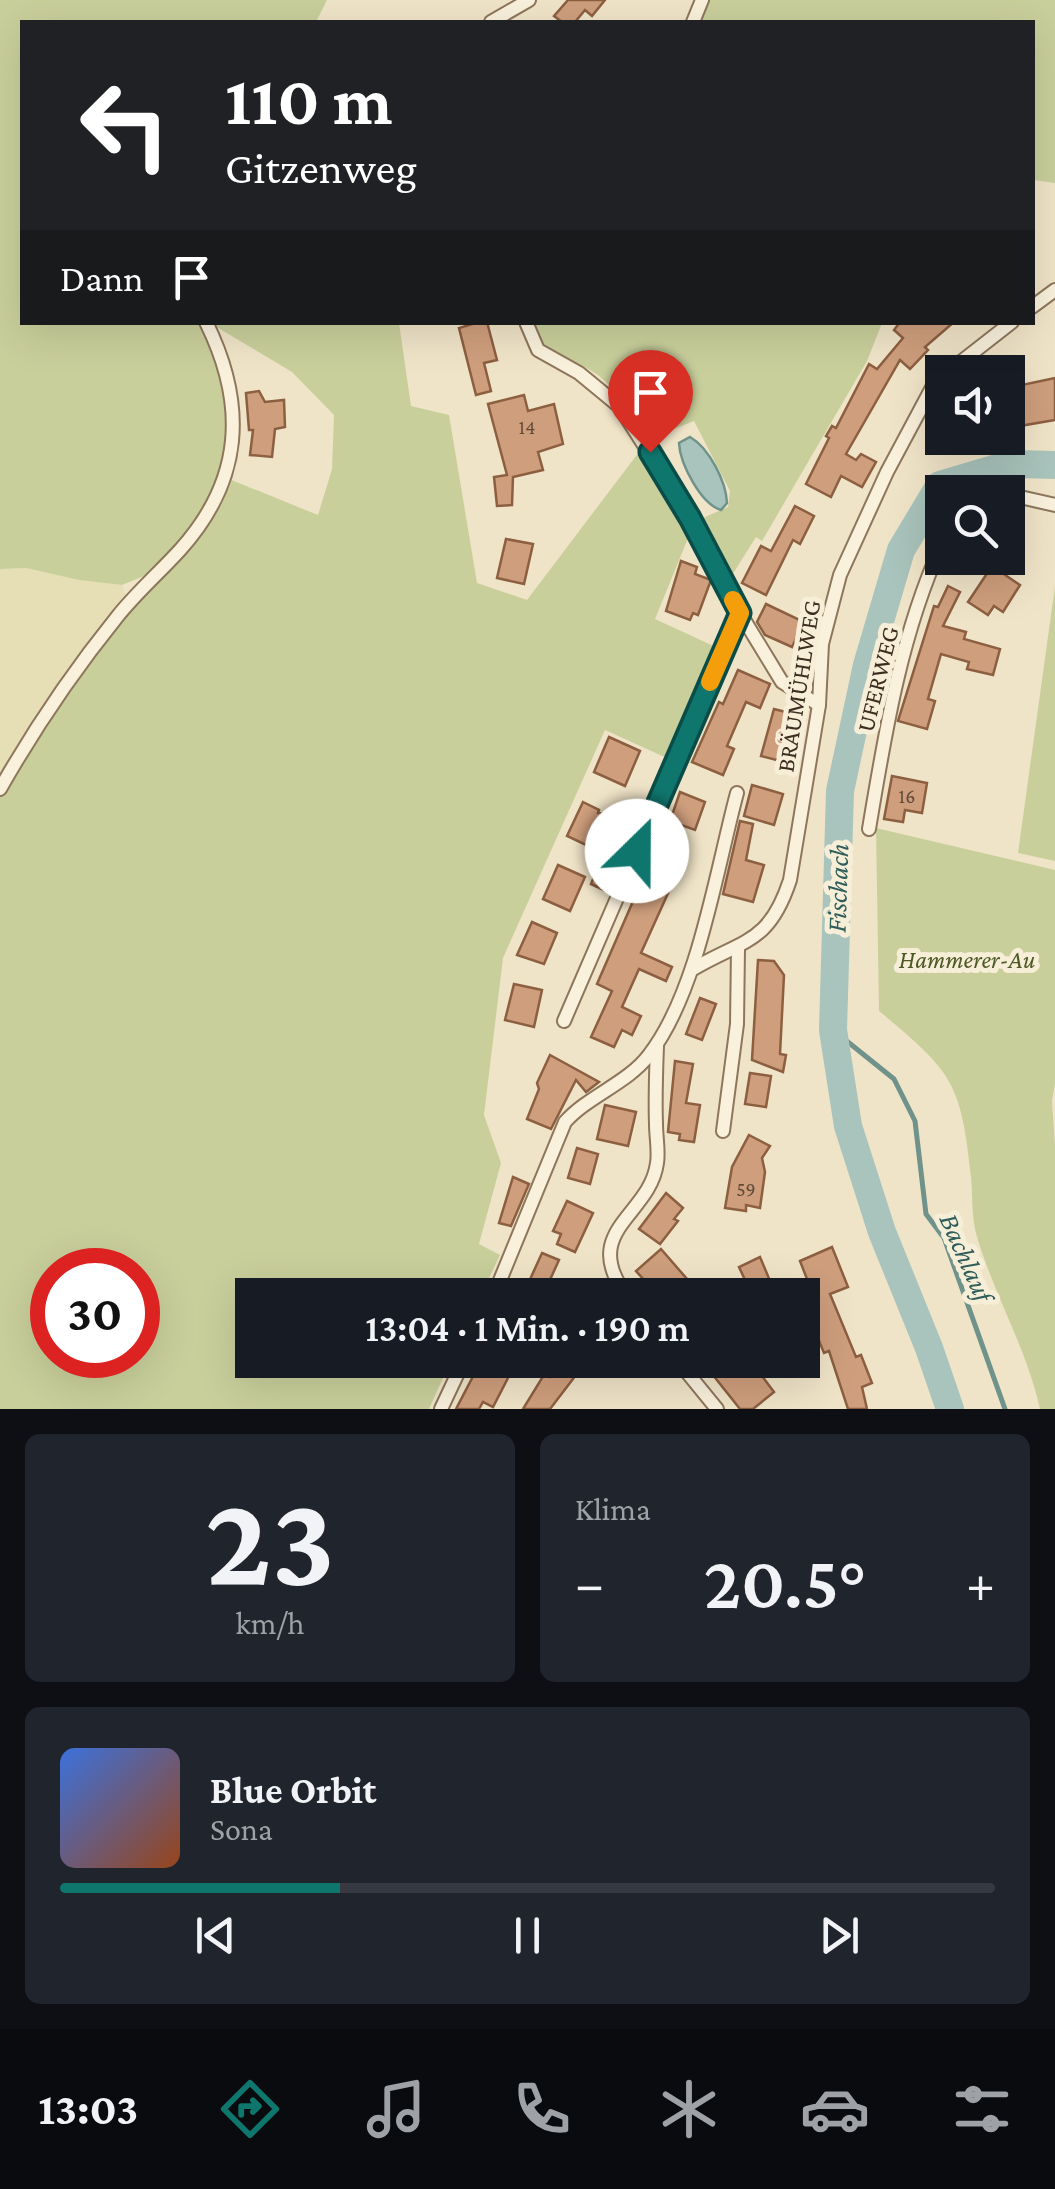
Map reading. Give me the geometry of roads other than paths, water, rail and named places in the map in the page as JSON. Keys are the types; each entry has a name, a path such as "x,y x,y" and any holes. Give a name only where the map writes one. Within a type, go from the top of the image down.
{"street":[{"path":"494,20 529,0"},
{"path":"0,790 81,664 140,590 197,529 224,481 233,434 232,399 207,325"},
{"path":"527,325 538,350 579,372 619,406 690,518 782,682 819,705"},
{"name":"BRÄUMÜHLWEG","path":"970,355 1008,325"},
{"name":"BRÄUMÜHLWEG","path":"693,969 765,930 786,891 819,705 822,644 840,575 925,401"},
{"path":"1025,498 1055,505"},
{"name":"UFERWEG","path":"869,829 884,733 903,659 931,575"},
{"path":"564,1021 740,613"},
{"path":"501,1278 565,1122 578,1108 646,1059 657,1043 693,969 737,793"},
{"path":"723,1131 738,1024 738,948"},
{"path":"615,1278 610,1258 622,1220 643,1192 657,1162 657,1043"},
{"path":"442,1409 456,1378"},
{"path":"691,1378 717,1409"}],"water":[{"path":"690,437 704,449 720,475 727,503 721,510 706,500 687,472 679,443"}],"waterway":[{"name":"Fischach","path":"950,1409 882,1232 848,1126 833,1030 840,791 867,665 901,550 940,485 1011,464 1055,465"},
{"name":"Bachlauf","path":"833,1030 894,1079 915,1121 926,1214 944,1238 1005,1409"}],"park label":[{"name":"Hammerer-Au","path":"967,959"}]}
